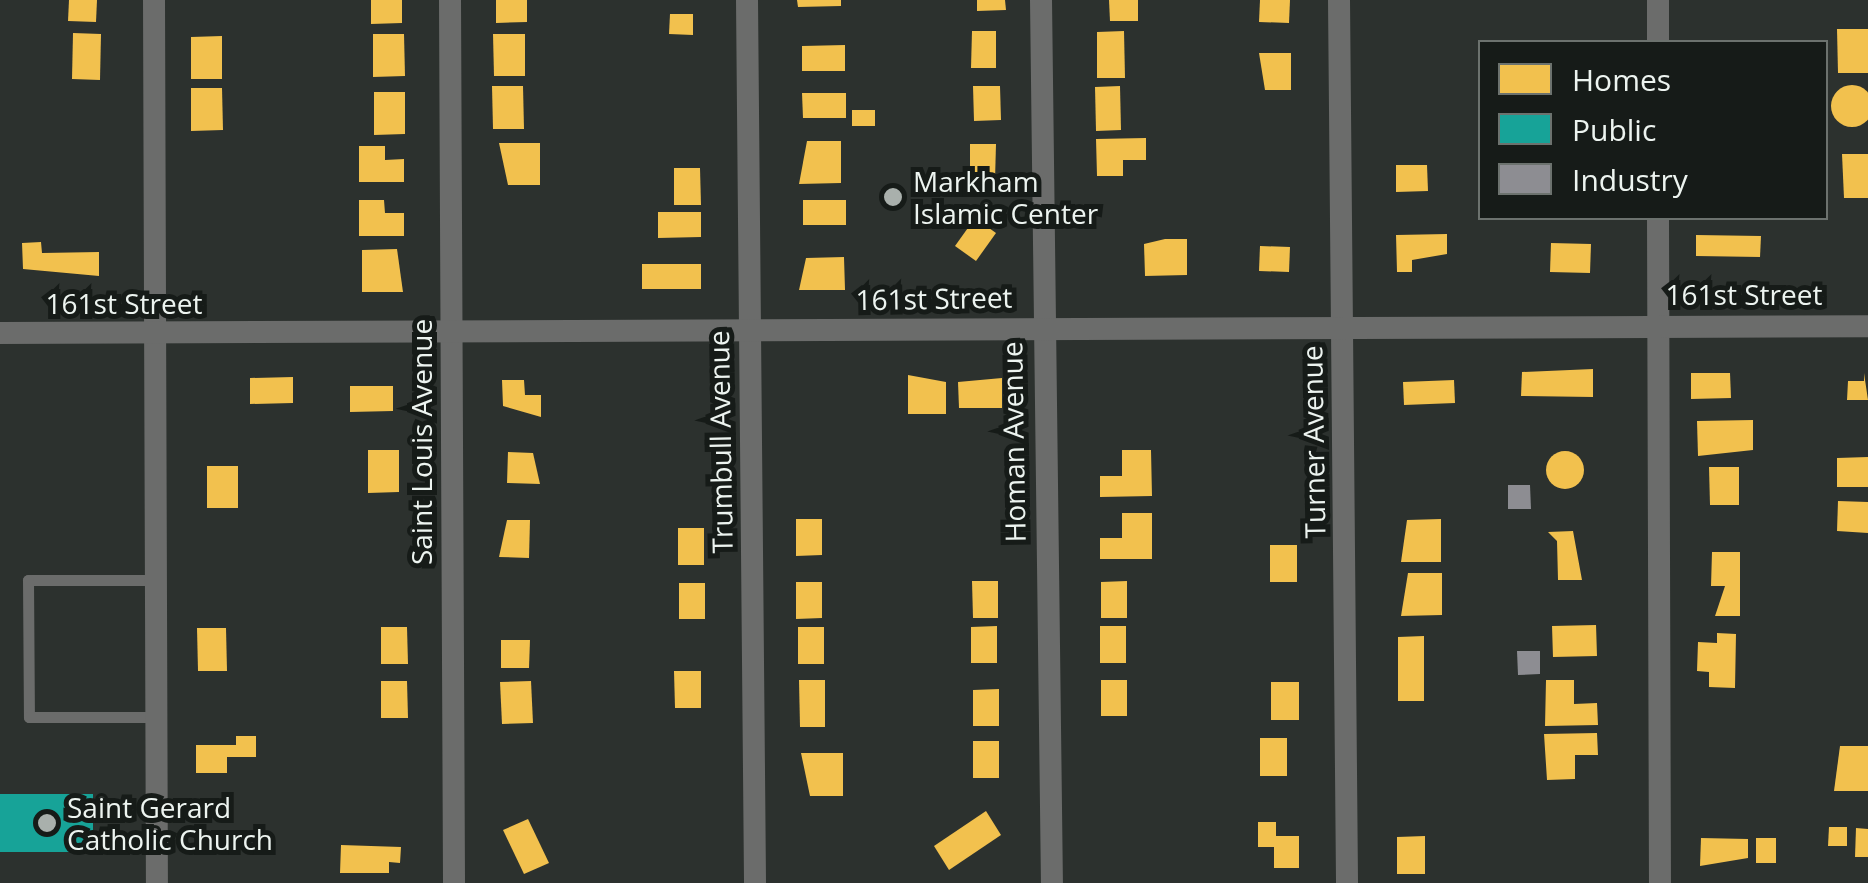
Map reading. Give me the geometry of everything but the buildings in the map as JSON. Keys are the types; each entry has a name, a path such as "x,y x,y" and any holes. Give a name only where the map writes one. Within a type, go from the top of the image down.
{"street":[{"path":"154,0 158,883"},
{"name":"Saint Louis Avenue","path":"450,0 454,883"},
{"name":"Trumbull Avenue","path":"747,0 756,883"},
{"name":"Homan Avenue","path":"1041,0 1041,327 1052,883"},
{"name":"Turner Avenue","path":"1339,0 1347,883"},
{"path":"1658,0 1658,40"},
{"path":"1658,220 1660,883"},
{"name":"161st Street","path":"0,333 1868,326"}],"lane":[{"path":"156,580 28,580 29,717 156,717"}],"place":[{"name":"Markham Islamic Center","path":"893,197"},
{"name":"Saint Gerard Catholic Church","path":"47,823"}]}
